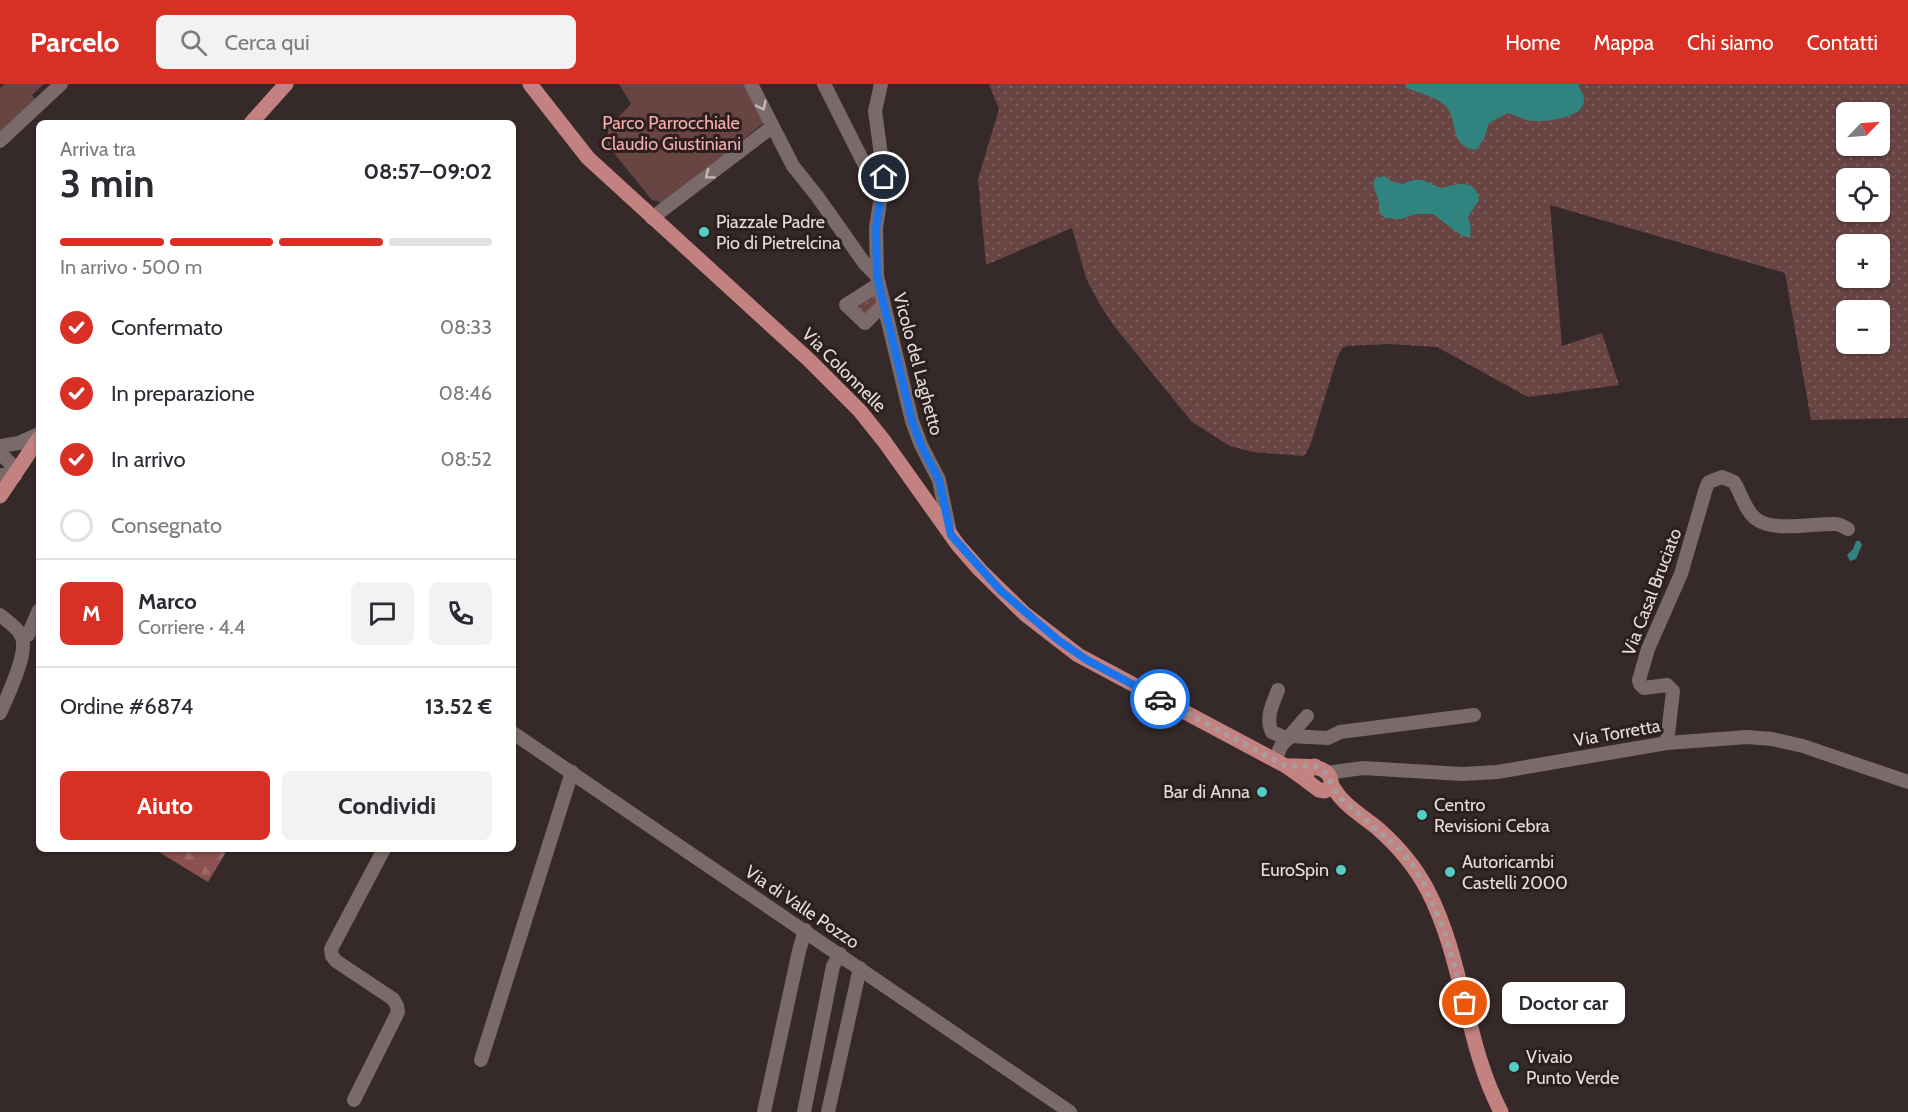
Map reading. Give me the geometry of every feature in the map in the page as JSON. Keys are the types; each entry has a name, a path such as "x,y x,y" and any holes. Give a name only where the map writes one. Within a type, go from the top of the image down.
{"main road":[{"path":"254,120 286,84"},
{"name":"Via Colonnelle","path":"530,84 588,158 853,403 884,441 951,535 980,570 1013,603 1068,648 1123,680 1281,763 1327,781 1397,847 1412,864 1428,892 1447,936 1483,1066 1501,1112"},
{"path":"0,496 7,475 36,440"},
{"name":"Via Colonnelle","path":"1281,763 1319,790 1327,781"}],"street":[{"path":"0,141 61,84"},
{"path":"751,84 793,166 818,196 878,280 846,305 866,323 883,304"},
{"path":"824,84 881,197"},
{"name":"Vicolo del Laghetto","path":"881,84 875,111 884,172 876,228 878,280 912,421 921,445 939,480 951,535"},
{"path":"652,218 772,127"},
{"path":"0,446 36,437"},
{"path":"0,453 10,463 7,475"},
{"name":"Via Casal Bruciato","path":"1667,743 1673,691 1667,685 1644,688 1639,680 1648,649 1681,574 1709,483 1722,477 1734,482 1750,511 1763,523 1809,526 1837,524 1848,529"},
{"path":"0,615 19,632 24,642 18,669 0,713"},
{"path":"28,635 36,617"},
{"path":"1278,690 1270,710 1269,725 1272,732 1289,737 1328,738 1340,732 1474,715"},
{"path":"1281,763 1281,746 1307,716"},
{"name":"Via di Valle Pozzo","path":"516,735 1070,1112"},
{"name":"Via Torretta","path":"1327,781 1363,768 1462,774 1497,772 1667,743 1733,737 1772,739 1803,746 1908,783"},
{"path":"481,1060 572,771"},
{"path":"354,1100 398,1008 393,999 336,961 331,949 382,852"},
{"path":"764,1112 805,930"},
{"path":"804,1112 833,966 840,954"},
{"path":"828,1112 860,968"}],"green space":[{"path":"4,84 44,84 32,95 37,101 0,136 0,88"},
{"name":"Parco Parrocchiale Claudio Giustiniani","path":"619,84 746,84 765,122 661,205 658,201 652,200 608,146 608,128 631,104"},
{"path":"989,84 1908,84 1908,418 1811,420 1785,273 1550,205 1562,346 1602,333 1619,385 1528,397 1437,347 1389,344 1347,346 1342,348 1337,358 1310,446 1304,456 1253,452 1230,446 1192,422 1114,326 1086,278 1072,228 986,265 978,179 999,109"},
{"path":"875,292 878,302 865,314 856,306"},
{"path":"159,852 226,852 208,882"}],"water":[{"path":"1405,84 1578,84 1584,101 1582,107 1576,112 1560,119 1526,120 1508,113 1489,123 1484,139 1476,150 1460,143 1448,109 1442,103 1407,88"},
{"path":"1385,176 1391,181 1403,184 1420,180 1443,188 1460,184 1470,186 1477,193 1479,200 1468,217 1471,228 1470,238 1462,236 1433,214 1417,214 1400,219 1385,218 1379,212 1379,202 1373,184 1375,178"},
{"path":"1856,541 1860,541 1862,545 1856,559 1850,561 1847,555 1853,549"}],"way so far":[{"path":"1160,699 1286,766 1315,766 1326,773 1338,796 1377,828 1412,864 1432,900 1444,930 1465,1003"}],"place":[{"name":"Piazzale Padre Pio di Pietrelcina","path":"704,232"},
{"name":"Bar di Anna","path":"1262,792"},
{"name":"Centro Revisioni Cebra","path":"1422,815"},
{"name":"EuroSpin","path":"1341,870"},
{"name":"Autoricambi Castelli 2000","path":"1450,872"},
{"name":"Doctor car","path":"1465,1003"},
{"name":"Vivaio Punto Verde","path":"1514,1067"}],"route":[{"path":"884,177 876,228 877,276 912,421 921,445 939,480 951,535 1001,591 1025,614 1068,648 1160,699"}]}
